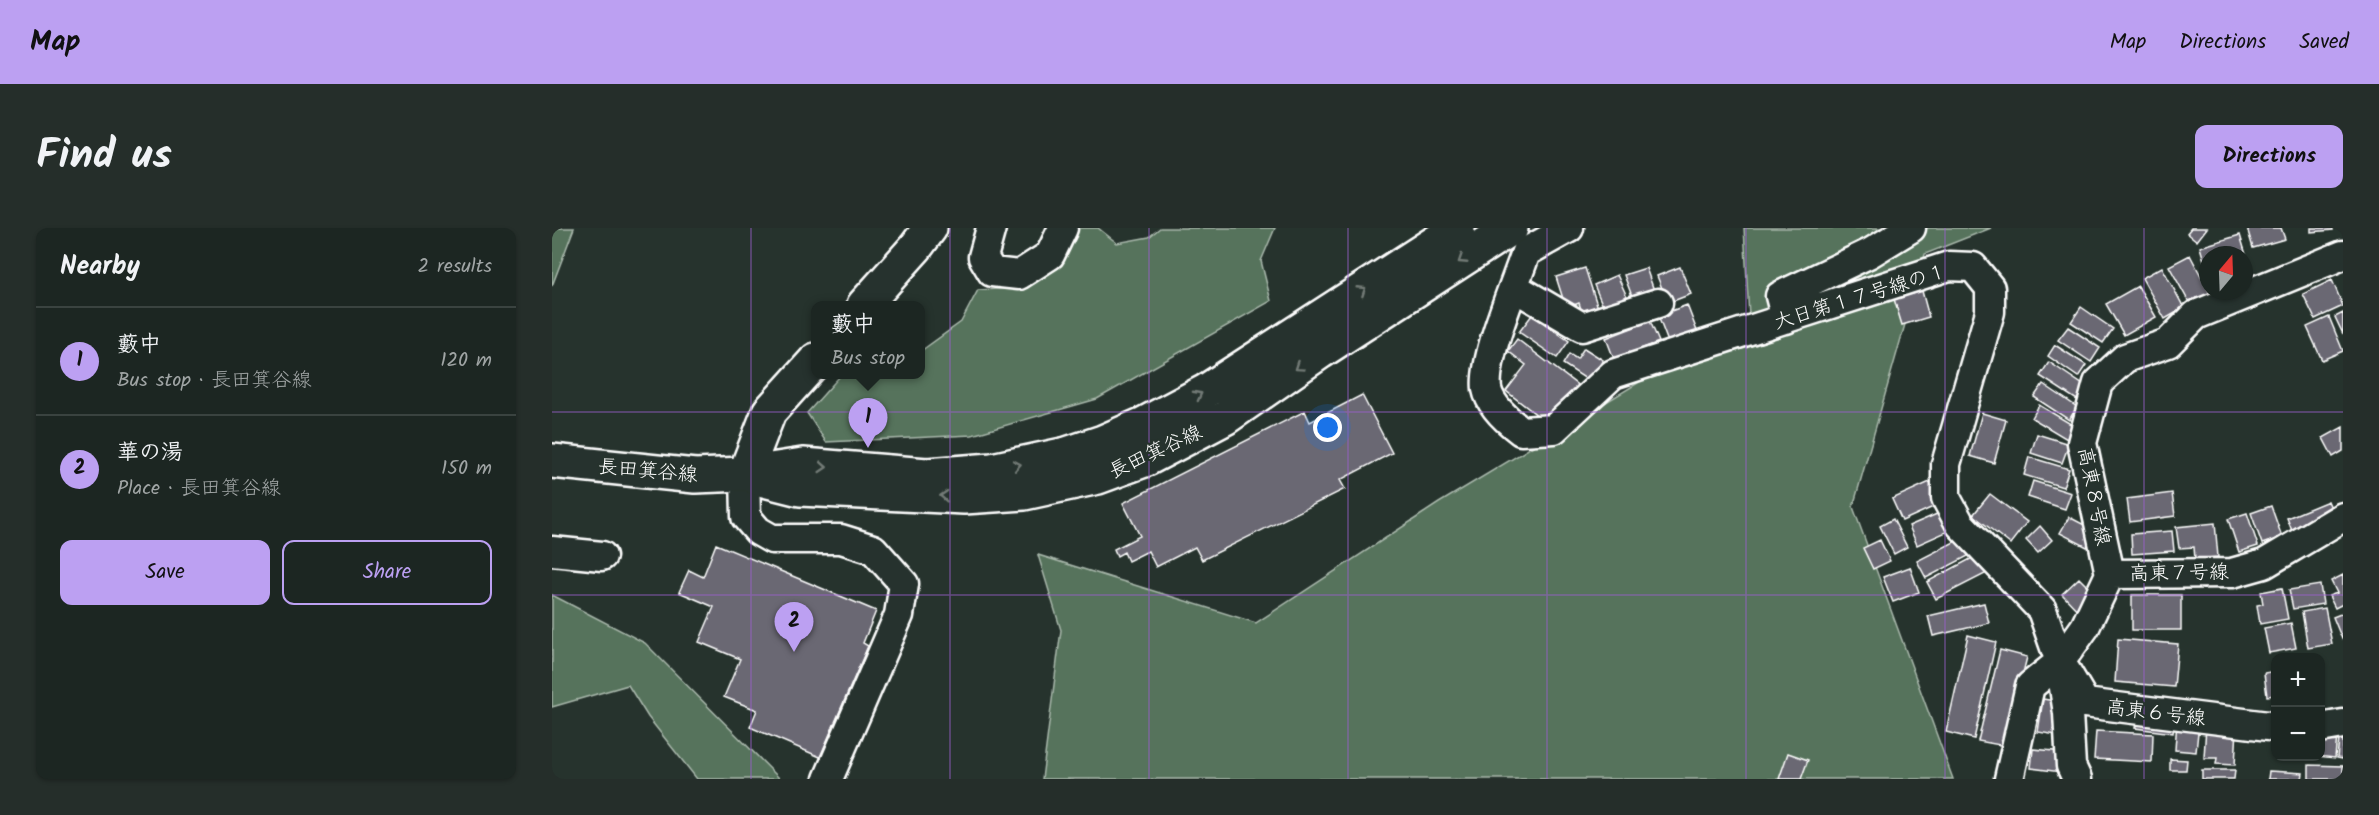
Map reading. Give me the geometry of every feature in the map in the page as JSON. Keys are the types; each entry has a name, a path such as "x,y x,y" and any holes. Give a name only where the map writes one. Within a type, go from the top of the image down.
{"street":[{"path":"868,301 930,228"},
{"path":"991,228 983,256 992,273 1019,275 1050,255 1063,228"},
{"name":"長田箕谷線","path":"552,461 695,476 745,474 803,465 927,475 971,472 1032,462 1102,442 1142,425 1206,391 1458,228"},
{"name":"長田箕谷線","path":"745,474 800,489 963,497 1024,492 1098,477 1147,459 1225,418 1320,352 1511,228"},
{"path":"1569,228 1526,252 1514,287 1582,327 1658,303"},
{"path":"1786,319 1780,296 1870,253 1911,228"},
{"name":"高東８号線","path":"2009,779 2030,686 2060,662 2085,627 2110,574 2082,443 2098,383 2125,358 2168,344 2196,315 2343,255"},
{"name":"大日第１７号線の１","path":"1514,287 1488,363 1487,391 1503,417 1521,431 1554,429 1613,374 1949,266 1973,267 1990,288 1990,312 1946,464 1946,498 1960,524 2042,610 2060,662 2068,712 2071,766 2077,779"},
{"path":"811,366 769,412 745,474 746,517 758,531 771,539 841,539 873,549 904,584 899,615 828,779"},
{"name":"高東７号線","path":"2110,574 2232,573 2264,564 2343,517"},
{"path":"552,551 602,556"},
{"name":"高東６号線","path":"2060,662 2085,703 2271,726"},
{"path":"2325,727 2343,724"}],"green space":[{"path":"552,228 574,228 552,286"},
{"path":"1079,228 1098,228 1117,243 1149,237 1160,228 1275,228 1261,261 1271,301 1097,399 972,435 826,442 807,413 837,379 925,379 925,348 961,322 978,290 1019,288 1065,236"},
{"path":"1744,228 1991,228 1925,254 1853,507 1953,779 1042,779 1061,630 1038,555 1256,623 1439,503 1749,316"},
{"path":"552,595 645,643 780,779 697,779 648,717 628,685 552,707"}],"building":[{"path":"2191,228 2207,228 2197,241 2187,233"},
{"path":"2247,228 2281,228 2285,239 2253,248"},
{"path":"2311,228 2333,228 2333,230 2311,232"},
{"path":"2240,235 2243,246 2203,246"},
{"path":"2190,255 2199,272 2199,299 2190,304 2169,266"},
{"path":"1680,267 1691,294 1668,303 1657,276"},
{"path":"2162,267 2184,308 2165,319 2142,278"},
{"path":"1585,268 1601,317 1585,322 1579,303 1566,308 1556,277"},
{"path":"1646,268 1656,296 1635,304 1624,275"},
{"path":"1617,275 1630,303 1606,313 1594,285"},
{"path":"2332,280 2343,306 2315,319 2303,294"},
{"path":"2138,286 2156,317 2124,335 2106,304"},
{"path":"1922,291 1929,317 1902,325 1894,299"},
{"path":"1687,305 1697,331 1668,342 1658,316"},
{"path":"2081,307 2113,329 2103,343 2071,322"},
{"path":"2343,313 2343,334 2335,317"},
{"path":"1532,315 1569,341 1557,358 1519,332"},
{"path":"2329,317 2343,351 2322,360 2307,327"},
{"path":"1650,321 1659,342 1614,359 1606,338"},
{"path":"2068,327 2100,348 2091,362 2058,340"},
{"path":"1517,339 1580,387 1551,426 1506,391 1526,365 1508,351"},
{"path":"2055,345 2086,365 2078,377 2048,356"},
{"path":"1584,348 1603,360 1589,381 1563,364 1569,354 1577,359"},
{"path":"2049,362 2086,387 2077,400 2040,376"},
{"path":"2043,384 2077,407 2069,420 2034,397"},
{"path":"1362,395 1392,453 1340,480 1345,489 1202,560 1195,547 1156,567 1148,551 1128,561 1124,552 1117,556 1114,549 1140,536 1123,503 1305,411 1310,422"},
{"path":"2039,405 2074,426 2067,439 2032,418"},
{"path":"1982,413 2006,420 1994,463 1970,456"},
{"path":"2343,427 2343,451 2333,457 2323,438"},
{"path":"2037,434 2069,444 2062,463 2031,453"},
{"path":"2029,457 2069,469 2063,487 2024,475"},
{"path":"1932,481 1942,503 1902,521 1892,499"},
{"path":"2033,481 2071,493 2065,509 2028,497"},
{"path":"2172,493 2175,516 2130,522 2127,499"},
{"path":"1990,494 2027,522 2010,544 1973,515"},
{"path":"2328,501 2336,519 2294,536 2287,518"},
{"path":"2271,506 2282,537 2262,544 2251,513"},
{"path":"1944,511 1953,529 1917,545 1909,526"},
{"path":"2247,513 2258,546 2239,552 2228,519"},
{"path":"2069,517 2096,531 2087,547 2060,533"},
{"path":"1893,519 1907,547 1894,554 1880,526"},
{"path":"2215,523 2218,557 2195,559 2194,547 2179,548 2176,527"},
{"path":"2040,526 2052,540 2038,553 2026,540"},
{"path":"2172,531 2174,551 2132,554 2131,534"},
{"path":"1964,537 1972,554 1926,578 1917,561"},
{"path":"1880,540 1890,561 1873,569 1863,548"},
{"path":"716,544 876,611 863,643 868,646 820,757 750,727 757,710 724,697 740,659 699,642 714,607 679,592 689,570 703,577"},
{"path":"1978,555 1987,573 1936,599 1927,582"},
{"path":"1910,567 1919,592 1893,602 1883,577"},
{"path":"2343,575 2343,604 2335,608 2329,596 2337,593 2331,581"},
{"path":"2079,578 2096,595 2079,612 2062,594"},
{"path":"2320,585 2323,604 2293,609 2289,590"},
{"path":"2282,588 2288,619 2260,624 2257,605 2263,604 2261,592"},
{"path":"2132,595 2181,595 2181,630 2132,630"},
{"path":"1984,603 1989,623 1933,636 1928,616"},
{"path":"2325,608 2332,644 2308,648 2302,612"},
{"path":"2343,613 2343,638 2342,639 2333,617"},
{"path":"2291,623 2296,648 2269,653 2264,628"},
{"path":"1968,635 1996,642 1974,739 1946,732"},
{"path":"2118,639 2178,644 2174,687 2115,682"},
{"path":"2000,650 2027,657 2005,746 1978,741"},
{"path":"2271,672 2271,696 2267,696 2264,673"},
{"path":"2043,699 2061,702 2056,735 2038,732"},
{"path":"2137,713 2175,717 2173,733 2135,728"},
{"path":"2177,720 2199,722 2196,752 2175,750"},
{"path":"2206,726 2237,728 2235,765 2216,764 2217,758 2204,758"},
{"path":"2340,730 2343,730 2343,759 2337,758"},
{"path":"2096,731 2153,734 2152,762 2094,759"},
{"path":"2325,734 2337,735 2335,758 2325,757"},
{"path":"2033,749 2064,752 2061,772 2031,768"},
{"path":"1788,753 1808,760 1801,779 1779,779"},
{"path":"2170,759 2187,760 2186,770 2170,770"},
{"path":"2309,765 2343,766 2343,779 2309,779"},
{"path":"2202,770 2235,770 2234,779 2202,779"},
{"path":"2269,771 2303,773 2302,779 2268,779"}],"place":[{"name":"藪中","path":"868,448"},
{"name":"華の湯","path":"794,652"}]}
